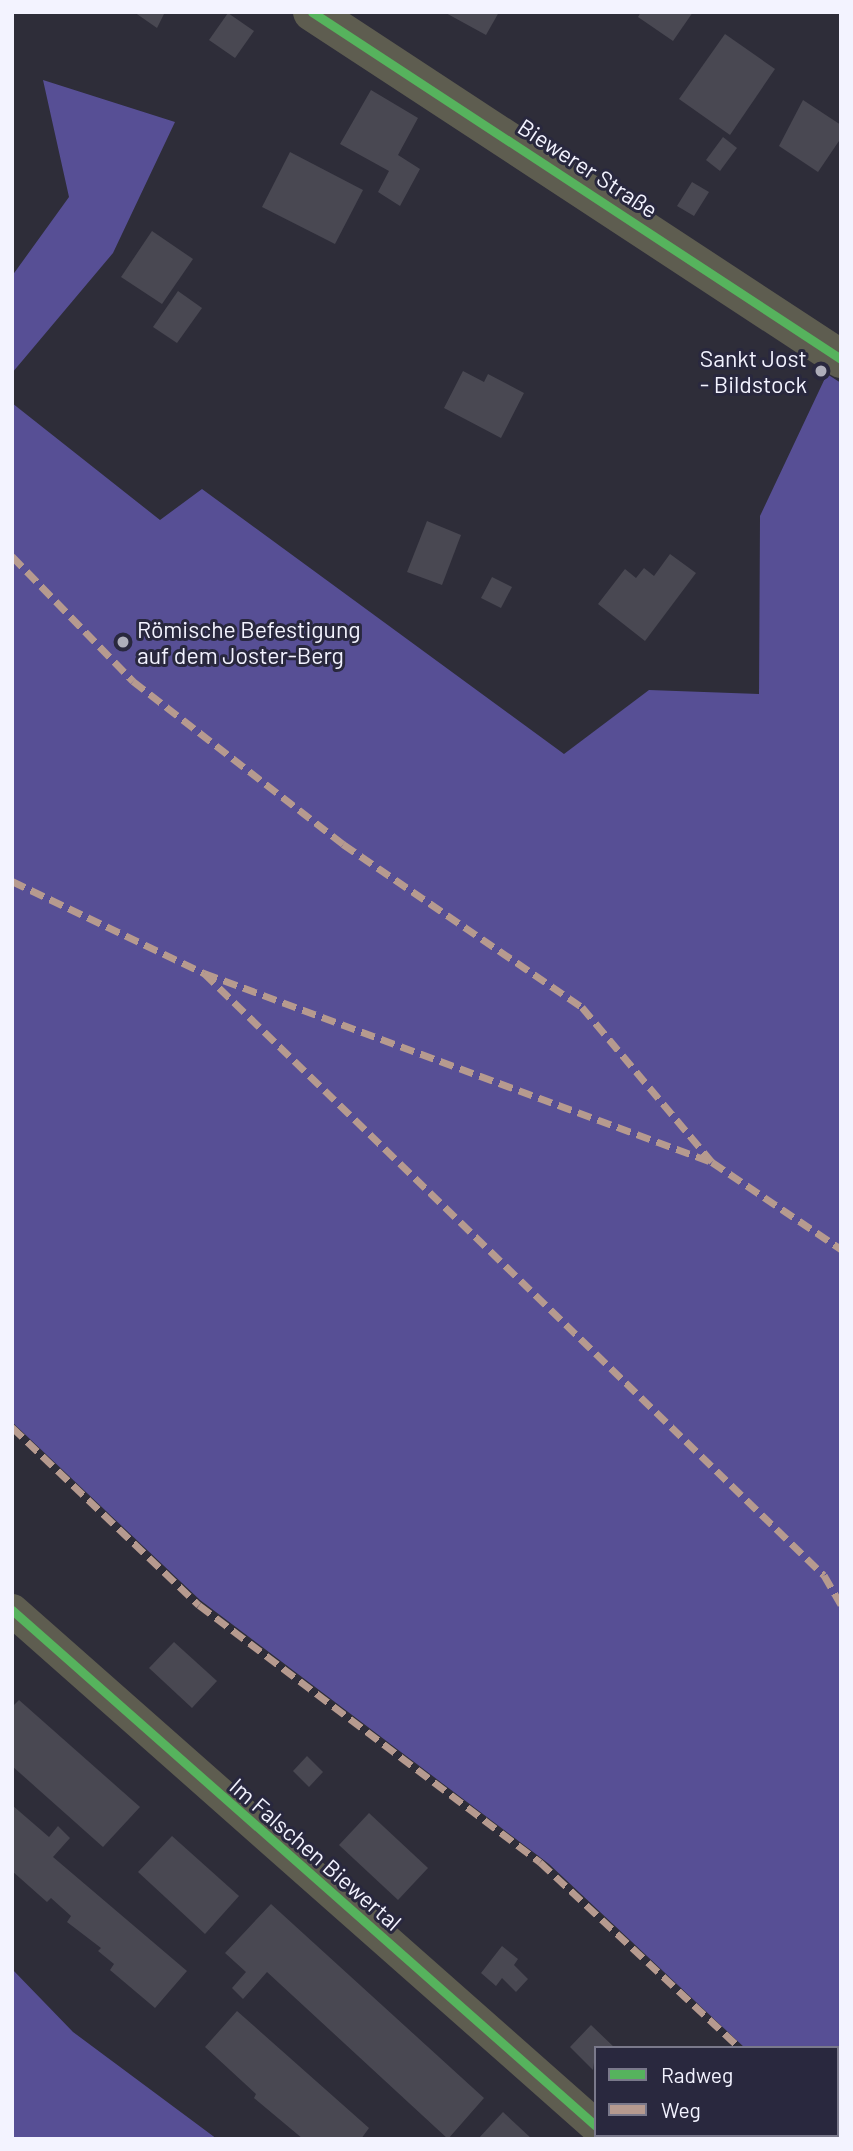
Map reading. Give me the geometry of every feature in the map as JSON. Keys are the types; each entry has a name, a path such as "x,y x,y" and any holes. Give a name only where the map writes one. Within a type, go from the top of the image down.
{"street":[{"name":"Biewerer Straße","path":"312,12 841,359"},
{"name":"Im Falschen Biewertal","path":"12,1610 594,2124"}],"shaded area":[{"path":"43,80 175,122 113,253 12,373 12,276 69,197"},
{"path":"827,374 841,383 841,2138 839,2046 743,2046 549,1864 200,1600 12,1422 12,403 160,520 202,489 564,754 649,690 759,694 760,516"},
{"path":"12,1969 73,2032 217,2139 12,2139"}],"building":[{"path":"134,12 165,12 157,28"},
{"path":"444,12 499,12 486,35"},
{"path":"641,12 693,12 673,41 638,17"},
{"path":"228,13 254,31 235,58 209,40"},
{"path":"725,34 775,69 730,135 679,99"},
{"path":"371,90 418,118 398,155 420,169 400,206 378,192 389,171 340,144"},
{"path":"803,100 841,125 841,138 818,172 779,146"},
{"path":"723,137 737,148 720,171 706,160"},
{"path":"290,152 363,190 335,244 262,207"},
{"path":"692,182 709,192 694,216 677,206"},
{"path":"152,231 193,259 162,304 121,277"},
{"path":"178,291 202,308 177,343 153,327"},
{"path":"463,371 484,382 488,374 524,393 501,438 444,408"},
{"path":"427,521 461,535 442,585 407,572"},
{"path":"670,554 696,573 645,641 598,604 625,569 636,578 644,568 654,576"},
{"path":"492,577 512,587 501,608 481,598"},
{"path":"174,1642 217,1681 192,1708 149,1668"},
{"path":"19,1700 140,1807 103,1847 12,1766 12,1707"},
{"path":"307,1756 323,1772 309,1787 293,1771"},
{"path":"12,1805 49,1837 58,1826 70,1838 53,1857 187,1971 155,2008 110,1970 114,1964 98,1951 101,1948 67,1922 71,1916 51,1898 47,1902 12,1871"},
{"path":"369,1813 428,1868 398,1900 339,1845"},
{"path":"172,1836 239,1896 205,1934 138,1872"},
{"path":"271,1904 484,2098 448,2139 267,1972 243,1999 232,1988 246,1972 225,1953"},
{"path":"502,1946 518,1959 514,1965 528,1979 516,1992 502,1978 496,1986 481,1973"},
{"path":"237,2011 369,2128 361,2139 303,2139 254,2098 256,2094 205,2047"},
{"path":"591,2025 613,2046 594,2046 593,2070 570,2047"},
{"path":"503,2112 532,2139 478,2139"}],"marked path":[{"path":"12,556 133,681 343,844 582,1007 712,1162 841,1249"},
{"path":"12,881 204,973 709,1161"},
{"path":"204,973 824,1575 841,1604"},
{"path":"12,1427 199,1605 540,1862 738,2046"}],"cycle path":[{"path":"312,12 841,359"},
{"path":"12,1610 594,2124"}],"place":[{"name":"Sankt Jost - Bildstock","path":"821,371"},
{"name":"Römische Befestigung auf dem Joster-Berg","path":"123,642"}]}
